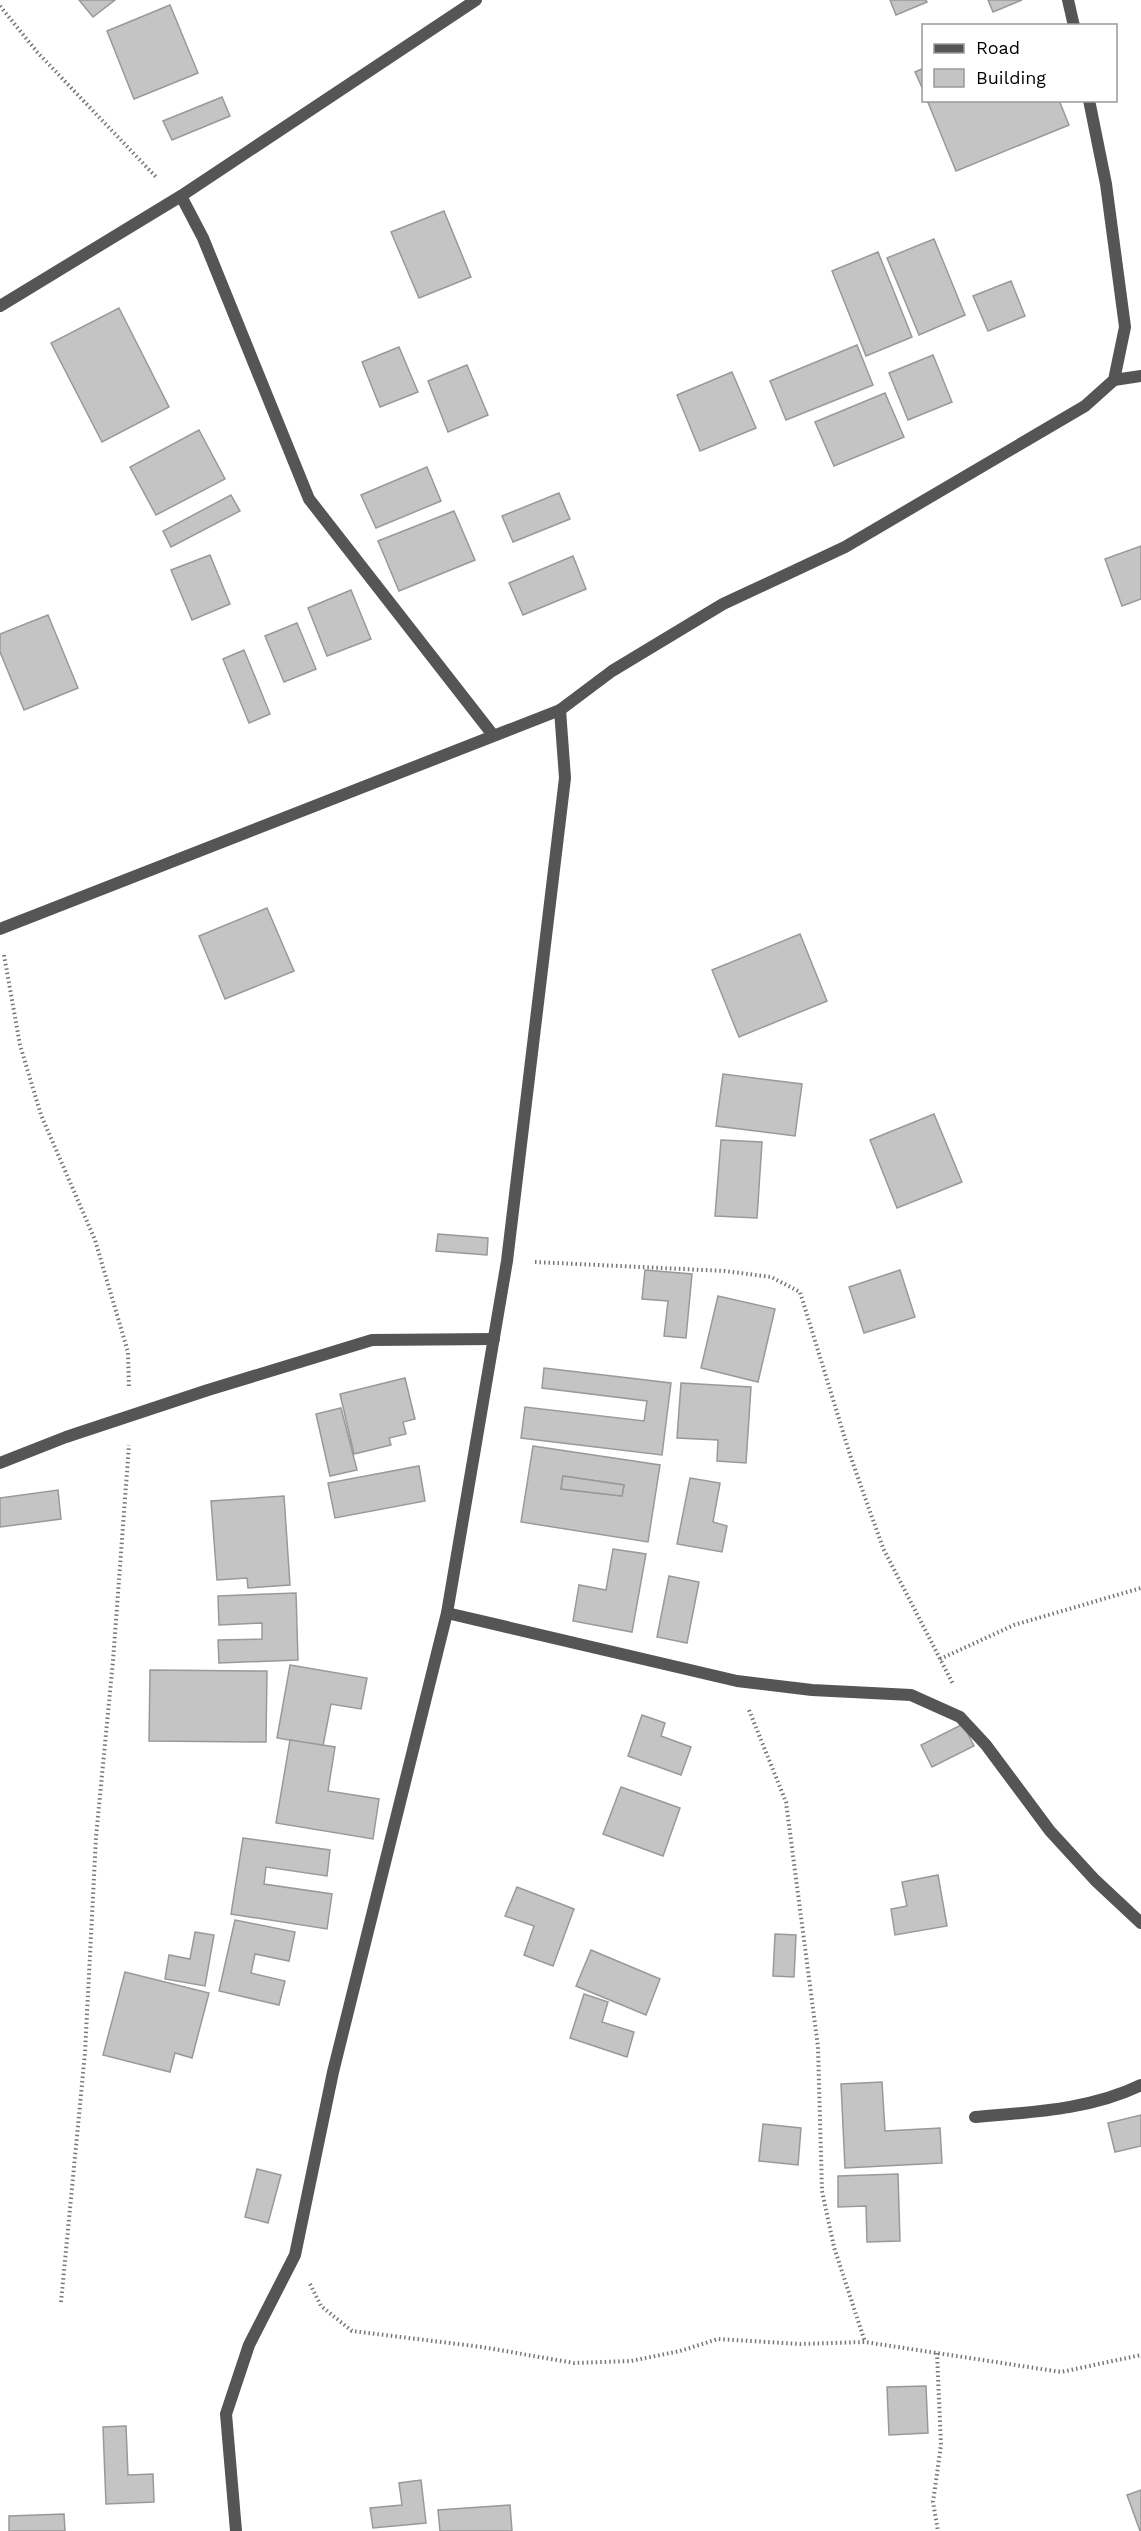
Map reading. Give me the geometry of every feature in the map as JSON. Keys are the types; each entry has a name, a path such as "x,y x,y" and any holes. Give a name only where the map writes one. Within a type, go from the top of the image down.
{"street":[{"path":"0,306 178,198 476,0"},
{"path":"1068,0 1074,24"},
{"path":"1089,102 1106,184 1125,327 1114,380"},
{"path":"178,198 215,267 309,499 493,735"},
{"path":"0,929 560,710 612,671 723,604 845,547 1085,406 1114,380 1141,376"},
{"path":"236,2531 226,2414 249,2345 296,2255 333,2072 447,1613 507,1261 565,778 560,710"},
{"path":"0,1463 66,1437 129,1416 372,1340 494,1339"},
{"path":"447,1613 737,1681 812,1690 911,1695 960,1717 986,1745 1050,1831 1095,1880 1141,1923"},
{"path":"975,2118 1064,2108 1117,2096 1141,2085"}],"path":[{"path":"0,6 38,52 96,115 178,198"},
{"path":"4,954 20,1045 41,1115 95,1240 128,1352 129,1464 96,1837 85,2053 61,2302"},
{"path":"507,1261 725,1271 771,1277 800,1292 851,1458 884,1548 956,1688"},
{"path":"940,1659 1014,1625 1141,1588"},
{"path":"737,1681 786,1802 818,2047 822,2190 834,2247 865,2342"},
{"path":"296,2255 321,2306 352,2331 482,2347 574,2363 631,2361 680,2351 718,2339 800,2344 865,2342 1061,2372 1141,2355"},
{"path":"937,2353 941,2445 933,2502 938,2531"}],"building":[{"path":"79,0 115,0 93,17"},
{"path":"890,0 926,0 927,2 896,15"},
{"path":"988,0 1022,0 993,12"},
{"path":"170,5 198,73 134,99 107,31"},
{"path":"922,69 922,88 915,72"},
{"path":"222,97 230,116 172,140 163,121"},
{"path":"928,102 1060,102 1069,125 956,171"},
{"path":"444,211 471,277 419,298 391,232"},
{"path":"934,239 965,315 919,335 887,258"},
{"path":"878,252 912,337 866,356 832,271"},
{"path":"1011,281 1025,316 988,331 973,296"},
{"path":"119,308 169,407 102,442 51,343"},
{"path":"857,345 873,385 786,420 770,381"},
{"path":"399,347 418,392 380,407 362,362"},
{"path":"933,355 952,402 908,420 889,373"},
{"path":"467,365 488,415 448,432 428,381"},
{"path":"732,372 756,428 700,451 677,395"},
{"path":"885,393 904,437 834,466 815,422"},
{"path":"199,430 225,479 156,515 130,467"},
{"path":"427,467 441,501 376,528 361,495"},
{"path":"559,493 570,519 513,542 502,516"},
{"path":"231,495 240,511 171,547 163,531"},
{"path":"454,511 475,560 399,591 378,541"},
{"path":"1141,546 1141,599 1122,606 1105,559"},
{"path":"210,555 230,604 192,620 171,570"},
{"path":"573,556 586,589 523,615 509,583"},
{"path":"351,590 371,639 327,656 308,608"},
{"path":"48,615 78,688 24,710 0,652 0,634"},
{"path":"297,623 316,669 284,682 265,636"},
{"path":"244,650 270,714 249,723 223,659"},
{"path":"267,908 294,971 225,999 199,936"},
{"path":"800,934 827,1001 739,1037 712,970"},
{"path":"723,1074 802,1084 795,1136 716,1126"},
{"path":"934,1114 962,1182 897,1208 870,1140"},
{"path":"721,1140 762,1142 757,1218 715,1216"},
{"path":"438,1234 488,1238 487,1255 436,1251"},
{"path":"645,1270 692,1274 686,1338 664,1336 668,1301 642,1299"},
{"path":"900,1270 915,1317 864,1333 849,1287"},
{"path":"718,1296 775,1309 758,1382 701,1368"},
{"path":"544,1368 671,1383 662,1455 521,1438 525,1407 644,1421 647,1401 542,1388"},
{"path":"405,1378 415,1419 403,1422 406,1434 389,1438 391,1445 354,1454 340,1394"},
{"path":"681,1383 751,1387 746,1463 717,1461 718,1440 677,1438"},
{"path":"341,1408 357,1470 330,1476 316,1414"},
{"path":"533,1446 660,1465 648,1542 521,1522","holes":["563,1476 624,1485 622,1496 561,1489"]},
{"path":"419,1466 425,1501 335,1518 328,1483"},
{"path":"563,1476 624,1485 622,1496 561,1489"},
{"path":"690,1478 720,1483 713,1522 727,1526 722,1552 677,1544"},
{"path":"58,1490 61,1519 0,1527 0,1498"},
{"path":"284,1496 290,1585 248,1588 247,1578 217,1580 211,1501"},
{"path":"613,1549 646,1554 632,1632 573,1621 579,1585 606,1590"},
{"path":"669,1576 699,1582 687,1643 657,1637"},
{"path":"296,1593 298,1660 219,1663 218,1640 262,1639 262,1623 219,1625 218,1596"},
{"path":"290,1665 367,1678 361,1709 331,1704 323,1746 277,1738"},
{"path":"150,1670 267,1671 266,1742 149,1741"},
{"path":"642,1715 665,1723 661,1736 691,1747 681,1775 628,1756"},
{"path":"963,1724 974,1746 932,1767 921,1745"},
{"path":"290,1740 335,1747 328,1791 379,1799 373,1839 276,1823"},
{"path":"621,1787 680,1808 663,1856 603,1834"},
{"path":"243,1838 330,1850 327,1876 266,1867 264,1884 332,1894 327,1929 231,1914"},
{"path":"938,1875 947,1926 895,1935 891,1909 907,1906 902,1882"},
{"path":"517,1887 574,1909 553,1966 524,1955 534,1926 505,1916"},
{"path":"235,1920 295,1932 289,1961 255,1954 251,1973 285,1981 279,2005 219,1991"},
{"path":"195,1932 214,1935 205,1986 165,1979 169,1955 190,1959"},
{"path":"775,1934 796,1935 794,1977 773,1976"},
{"path":"591,1950 660,1979 646,2015 576,1986"},
{"path":"125,1972 209,1993 192,2058 175,2053 170,2072 103,2055"},
{"path":"584,1994 608,2002 602,2022 634,2032 627,2057 570,2038"},
{"path":"882,2082 885,2131 940,2128 942,2163 845,2168 841,2084"},
{"path":"1141,2115 1141,2146 1115,2152 1108,2123"},
{"path":"763,2124 801,2128 798,2165 759,2161"},
{"path":"257,2169 281,2175 268,2223 245,2217"},
{"path":"898,2174 900,2241 867,2242 866,2206 838,2207 838,2176"},
{"path":"926,2386 928,2433 889,2435 887,2387"},
{"path":"126,2426 128,2475 153,2474 154,2502 106,2504 103,2427"},
{"path":"421,2480 426,2523 373,2528 370,2508 402,2505 399,2483"},
{"path":"1141,2490 1141,2531 1140,2531 1127,2495"},
{"path":"510,2505 512,2531 440,2531 438,2510"},
{"path":"64,2514 65,2531 9,2531 9,2516"}]}
